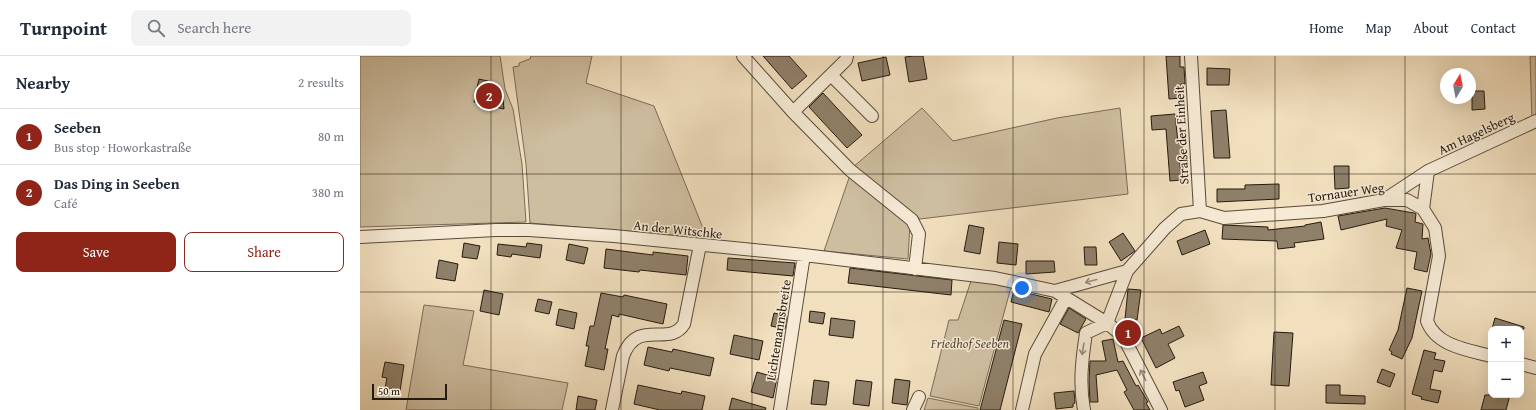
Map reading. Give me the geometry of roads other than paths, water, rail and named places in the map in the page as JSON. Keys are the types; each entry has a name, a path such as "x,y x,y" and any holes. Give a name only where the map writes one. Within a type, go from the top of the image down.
{"street":[{"path":"743,56 792,112 850,170 912,220 918,234 915,269"},
{"path":"792,112 846,60 847,56"},
{"name":"Straße der Einheit","path":"1191,56 1200,212"},
{"path":"831,75 872,116"},
{"name":"Am Hagelsberg","path":"1384,200 1428,171 1536,121"},
{"name":"Am Hagelsberg","path":"1423,209 1428,171"},
{"name":"Tornauer Weg","path":"1127,271 1165,228 1181,214 1200,212 1224,218 1323,211 1384,200 1407,200 1423,209"},
{"path":"1423,209 1435,228 1439,256 1427,321 1429,327 1433,333 1450,344 1488,355"},
{"name":"An der Witschke","path":"360,237 520,230 614,236 804,255 992,278 1055,291"},
{"path":"612,410 625,349 633,339 643,335 672,333 679,330 684,324 700,245"},
{"name":"Lichtemannsbreite","path":"780,410 804,255"},
{"path":"1055,291 1127,271"},
{"path":"1084,410 1082,399 1081,362 1086,333 1107,323 1127,271"},
{"path":"1055,291 1107,323 1123,336 1161,410"},
{"path":"1022,410 1035,354 1066,298"},
{"path":"1524,365 1536,368"},
{"path":"913,410 919,397"}],"place":[{"name":"Das Ding in Seeben","path":"489,96"},
{"name":"Seeben","path":"1128,333"}],"park label":[{"name":"Friedhof Seeben","path":"970,343"}]}
